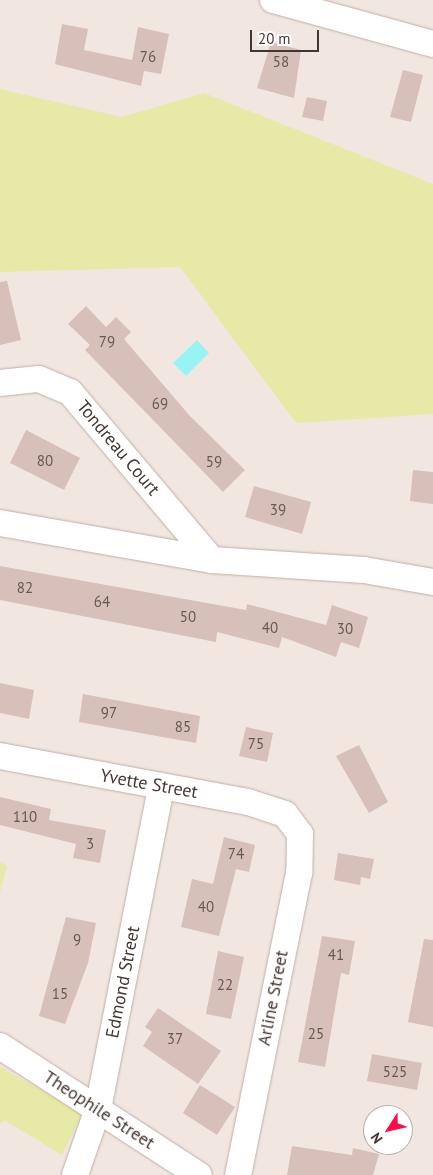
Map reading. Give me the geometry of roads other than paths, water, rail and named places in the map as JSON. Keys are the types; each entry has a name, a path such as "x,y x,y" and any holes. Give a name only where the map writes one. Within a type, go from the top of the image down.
{"street":[{"path":"273,0 433,44"},
{"name":"Tondreau Court","path":"0,383 39,379 70,392 212,560"},
{"path":"0,523 212,560 364,570 433,582"},
{"name":"Yvette Street","path":"0,756 273,808 294,823"},
{"name":"Edmond Street","path":"75,1175 98,1109 161,787"},
{"name":"Arline Street","path":"238,1175 303,847 294,823"},
{"name":"Theophile Street","path":"0,1046 198,1175"}],"water":[{"path":"197,340 209,353 186,376 173,363"}]}
